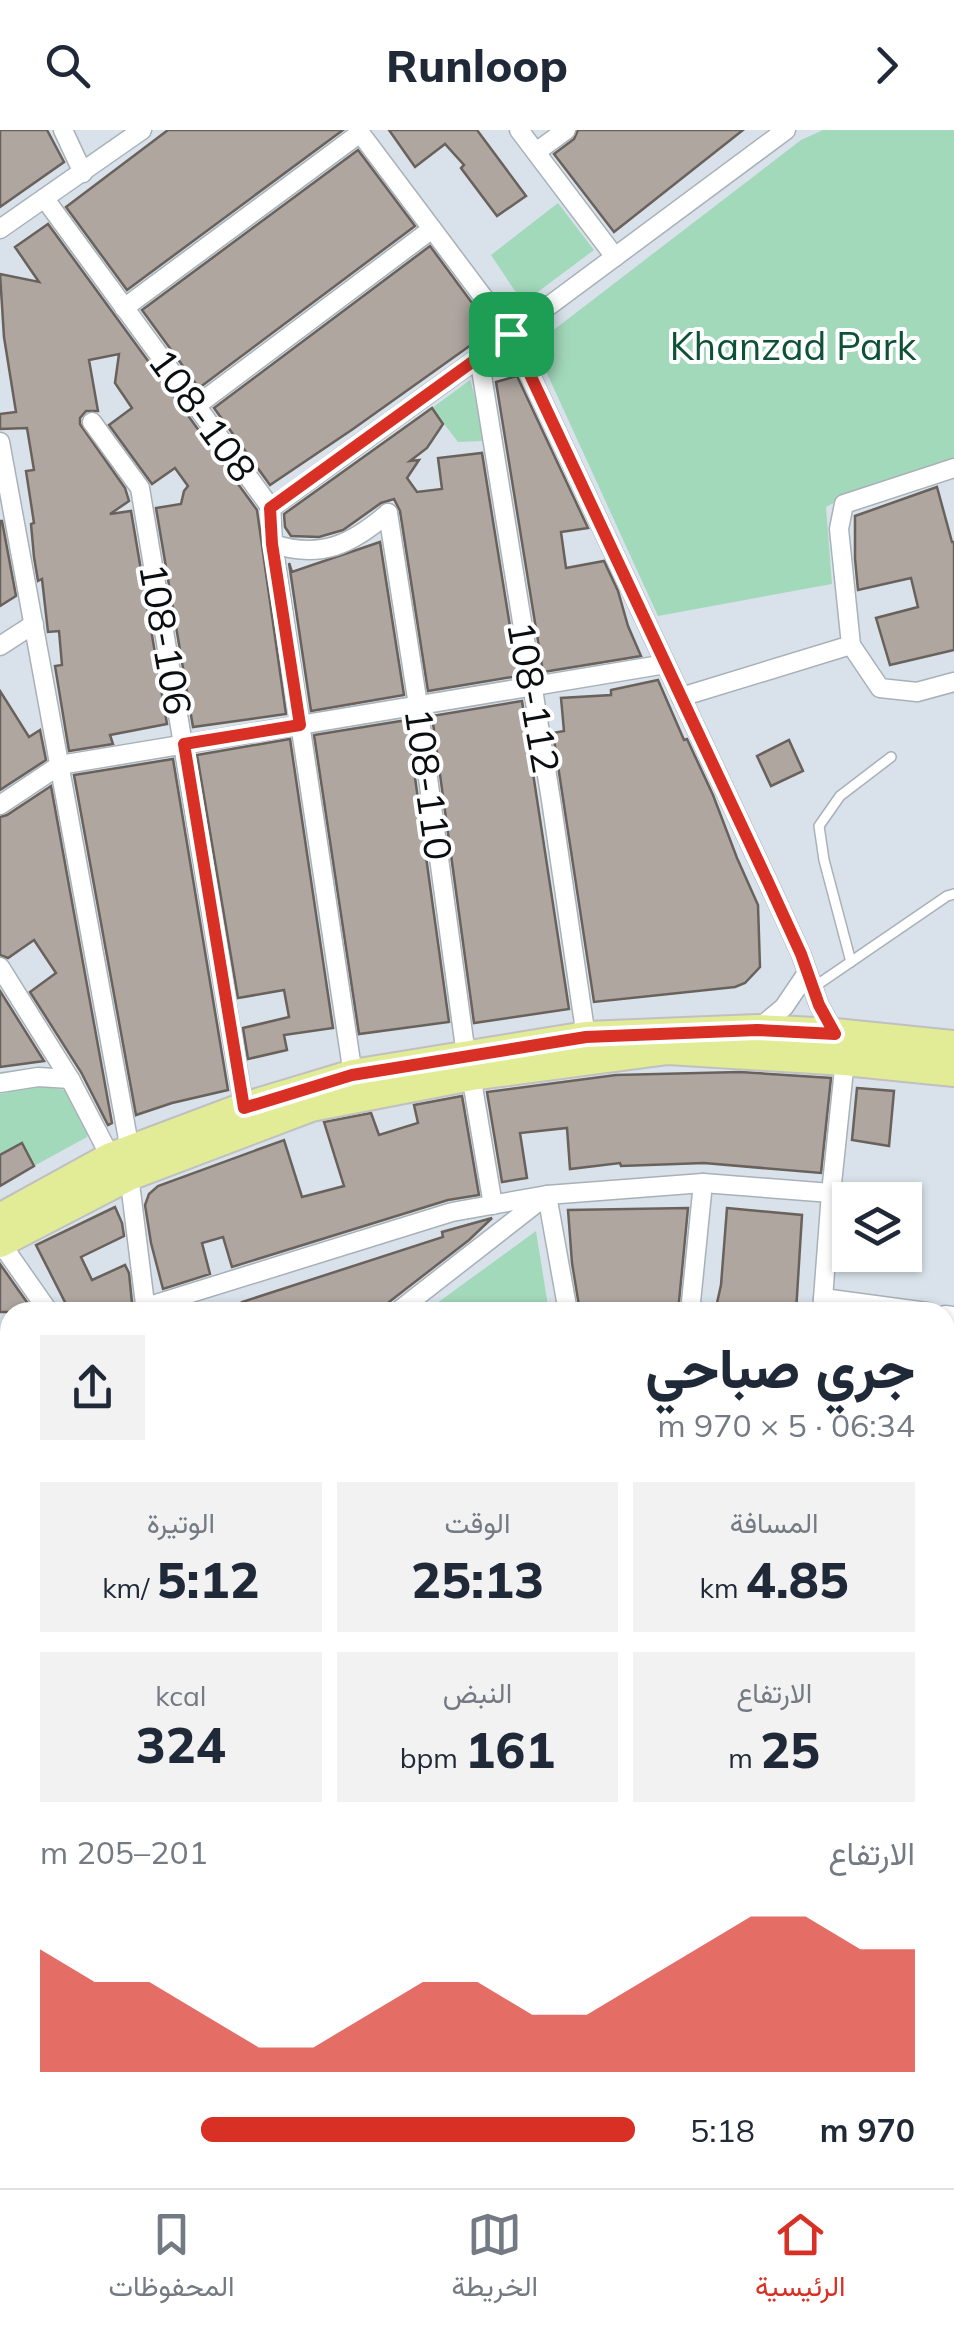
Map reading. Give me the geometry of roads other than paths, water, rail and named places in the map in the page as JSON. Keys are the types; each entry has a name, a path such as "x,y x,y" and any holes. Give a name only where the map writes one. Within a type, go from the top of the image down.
{"main road":[{"path":"0,1242 123,1161 312,1106 586,1037 757,1030 954,1071"},
{"path":"0,1220 244,1108 352,1075 668,1049 954,1046"}],"street":[{"path":"63,130 84,173"},
{"path":"0,229 142,130"},
{"path":"519,130 616,257"},
{"path":"536,152 566,130"},
{"path":"270,508 786,130"},
{"path":"124,308 359,131 511,334 768,882 840,1047 822,1302"},
{"name":"108-108","path":"44,199 270,508 272,544 352,1075"},
{"path":"196,406 432,229"},
{"name":"108-112","path":"479,357 586,1037"},
{"name":"108-106","path":"92,422 140,488 244,1108"},
{"path":"0,442 60,765 145,1302"},
{"path":"954,468 844,504 838,529 851,645 880,688 918,692 954,682"},
{"name":"108-110","path":"272,544 294,551 348,543 388,513 468,1065 493,1205"},
{"path":"0,646 34,624"},
{"path":"681,698 851,645"},
{"path":"0,806 60,765 666,664"},
{"path":"0,967 123,1161"},
{"path":"757,1030 809,981"},
{"path":"0,1082 38,1077 70,1079"},
{"path":"171,1302 452,1212 547,1195 703,1183 831,1193"},
{"path":"691,1302 703,1183"},
{"path":"409,1302 547,1195"},
{"path":"547,1195 566,1302"},
{"path":"0,1242 42,1302"},
{"path":"418,1294 422,1302"}],"lane":[{"path":"851,962 819,826 840,796 891,757"},
{"path":"809,981 851,962 954,894"}],"park label":[{"name":"Khanzad Park","path":"793,346"}]}
